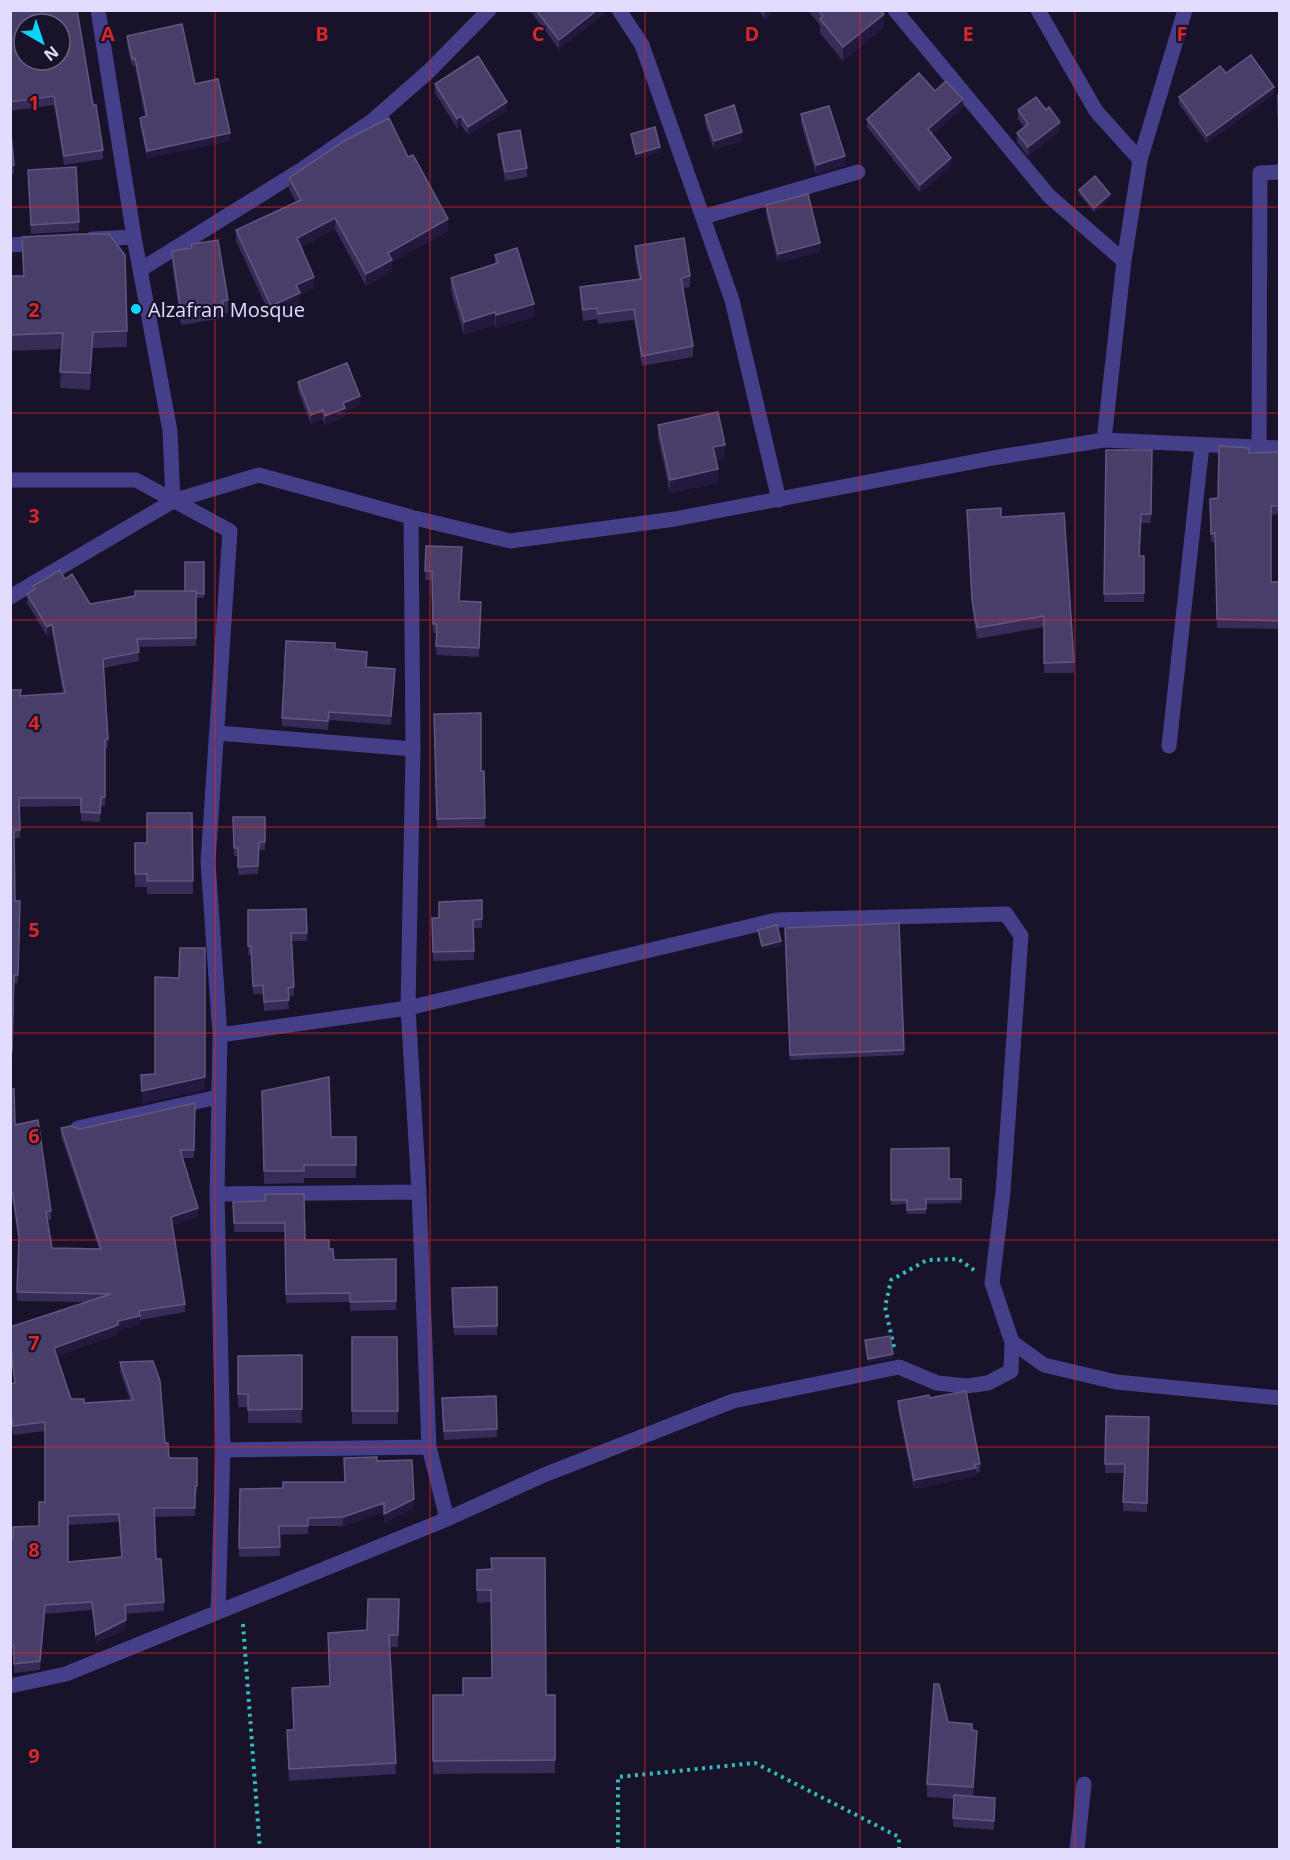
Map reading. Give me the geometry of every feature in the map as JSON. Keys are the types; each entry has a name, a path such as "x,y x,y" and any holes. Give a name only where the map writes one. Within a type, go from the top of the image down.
{"street":[{"path":"98,10 134,237 170,431 173,501"},
{"path":"140,270 304,168 372,121 428,72 489,10"},
{"path":"619,10 642,45 732,300 779,500"},
{"path":"895,10 1048,196 1124,261"},
{"path":"1038,10 1096,111 1140,160"},
{"path":"1104,440 1124,261 1140,160 1185,10"},
{"path":"703,218 858,172"},
{"path":"1259,448 1260,173 1280,172"},
{"path":"78,240 134,237"},
{"path":"10,245 55,242"},
{"path":"10,597 173,501 259,475 411,517 510,541 675,519 993,458 1104,440 1280,448"},
{"path":"1169,746 1202,445"},
{"path":"10,480 136,480 230,531 208,862 220,1035 216,1194 223,1450 218,1612"},
{"path":"411,517 412,749 408,1008 419,1192 429,1447 447,1519"},
{"path":"218,733 412,749"},
{"path":"10,1686 66,1674 447,1519 544,1475 733,1401 899,1367 937,1383 967,1386 988,1383 1011,1371 1012,1342 992,1282 1003,1192 1021,936 1006,914 776,920 408,1008 220,1035"},
{"path":"78,1128 218,1097"},
{"path":"216,1194 419,1192"},
{"path":"1012,1342 1044,1365 1116,1382 1280,1398"},
{"path":"223,1450 429,1447"},
{"path":"1077,1850 1084,1784"}],"path":[{"path":"899,1367 885,1306 891,1280 927,1260 958,1259 992,1282"},
{"path":"241,1602 260,1850"},
{"path":"618,1850 618,1777 755,1763 899,1837 899,1850"}],"building":[{"path":"10,10 77,10 103,150 64,156 54,96 10,102"},
{"path":"536,10 597,10 559,40"},
{"path":"818,10 881,10 884,14 843,47 820,19 823,16"},
{"path":"182,24 195,84 218,79 230,133 147,151 140,118 147,116 135,58 132,59 127,36"},
{"path":"1251,55 1274,87 1207,136 1179,97 1220,66 1226,73"},
{"path":"478,56 507,102 468,127 461,116 457,119 435,84"},
{"path":"919,73 935,91 946,81 963,99 928,129 951,158 920,185 867,119"},
{"path":"1278,95 1280,95 1279,141"},
{"path":"1036,97 1046,110 1049,107 1060,122 1028,147 1017,133 1028,124 1018,110"},
{"path":"734,105 742,132 714,141 705,115"},
{"path":"829,106 845,156 816,165 801,114"},
{"path":"389,118 408,157 413,155 448,219 388,253 392,260 366,274 335,218 297,238 314,277 296,285 300,293 271,306 236,230 301,200 289,178 346,140"},
{"path":"10,124 14,165 10,165"},
{"path":"655,127 660,147 636,154 631,134"},
{"path":"520,130 527,168 505,172 498,134"},
{"path":"76,167 79,222 31,225 28,170"},
{"path":"1095,176 1110,194 1094,208 1079,190"},
{"path":"808,194 820,243 778,254 766,205"},
{"path":"109,234 125,255 127,331 93,332 90,373 60,372 63,333 10,335 10,276 24,276 22,237"},
{"path":"684,238 690,276 681,278 693,346 642,356 634,309 598,314 597,308 583,310 580,287 641,279 635,246"},
{"path":"218,240 228,300 222,301 223,305 181,312 172,251 192,248 191,244"},
{"path":"517,248 534,304 496,315 495,312 464,322 451,278 498,263 495,255"},
{"path":"347,363 360,396 343,403 345,408 325,416 323,410 311,415 298,382"},
{"path":"718,412 725,445 713,447 718,469 670,480 658,425"},
{"path":"1219,446 1249,448 1249,453 1280,452 1280,506 1271,506 1271,582 1280,582 1280,621 1217,619 1215,533 1211,534 1210,499 1218,498"},
{"path":"1106,450 1152,450 1151,514 1141,514 1139,556 1144,556 1144,593 1104,594"},
{"path":"1001,508 1001,517 1064,513 1074,662 1044,663 1044,616 977,628 972,599 967,510"},
{"path":"426,546 462,547 459,601 481,602 479,648 436,646 437,624 433,624 432,571 425,571"},
{"path":"185,562 204,562 204,594 185,591"},
{"path":"60,570 65,579 72,574 90,604 135,596 135,591 196,591 196,638 137,639 139,652 103,659 108,739 105,740 105,797 101,797 100,813 81,812 81,798 19,798 20,830 14,830 15,901 20,901 18,975 14,975 12,1051 10,1051 10,690 21,690 20,696 65,693 52,624 47,627 27,594 35,589 33,586"},
{"path":"286,641 335,643 335,649 367,652 366,667 395,669 391,716 329,712 328,721 282,718"},
{"path":"481,713 481,771 484,771 485,818 437,819 434,714"},
{"path":"147,813 192,813 193,881 147,881 147,874 135,874 135,843 147,843"},
{"path":"233,817 265,817 265,842 259,842 258,866 238,867 238,848 234,848"},
{"path":"482,900 482,919 473,920 474,951 433,952 432,918 439,918 439,902"},
{"path":"306,909 307,933 291,933 294,987 288,988 289,1000 264,1002 263,985 253,986 251,946 248,946 248,910"},
{"path":"899,923 904,1050 790,1055 785,928"},
{"path":"777,925 781,941 762,946 758,930"},
{"path":"180,948 205,948 205,1077 142,1091 141,1075 155,1074 155,977 179,978"},
{"path":"329,1077 331,1137 356,1137 356,1165 304,1165 304,1171 264,1171 262,1091"},
{"path":"10,1089 14,1089 15,1125 38,1120 51,1211 46,1212 52,1248 101,1249 61,1128 71,1126 80,1129 195,1103 194,1150 180,1150 198,1208 171,1217 185,1304 139,1311 140,1316 118,1321 118,1325 54,1348 71,1399 84,1399 84,1403 133,1400 120,1362 153,1361 160,1381 165,1443 168,1443 169,1458 197,1458 195,1508 154,1508 156,1559 161,1559 164,1602 125,1605 126,1620 96,1635 92,1602 45,1605 40,1661 14,1664 14,1646 10,1646 10,1538 13,1538 13,1527 39,1526 39,1502 45,1502 45,1422 13,1426 10,1384 15,1383 10,1327 111,1294 17,1292 19,1237 13,1194 10,1194","holes":["119,1514 122,1557 68,1562 68,1516"]},
{"path":"949,1148 949,1179 961,1179 961,1199 926,1199 926,1209 907,1210 907,1200 891,1200 891,1149"},
{"path":"265,1194 304,1194 305,1240 329,1240 329,1249 333,1249 334,1260 396,1259 396,1301 350,1302 350,1293 286,1294 285,1223 234,1223 233,1202 265,1201"},
{"path":"497,1287 497,1326 454,1327 452,1288"},
{"path":"890,1336 893,1354 868,1359 865,1340"},
{"path":"352,1337 397,1337 398,1411 352,1411"},
{"path":"302,1355 302,1409 248,1410 248,1394 238,1394 238,1356"},
{"path":"966,1391 980,1464 975,1464 976,1468 914,1480 898,1401"},
{"path":"496,1396 497,1429 444,1431 442,1398"},
{"path":"1106,1416 1149,1417 1147,1503 1123,1502 1125,1464 1105,1464"},
{"path":"377,1457 377,1461 412,1460 414,1499 384,1514 384,1503 343,1517 308,1518 308,1526 279,1526 280,1547 239,1548 240,1489 283,1488 283,1482 345,1482 344,1458"},
{"path":"491,1558 545,1558 546,1695 555,1695 555,1760 433,1761 433,1695 463,1695 463,1678 492,1678 491,1590 477,1590 477,1570 492,1569"},
{"path":"368,1599 399,1599 398,1635 389,1635 396,1763 289,1769 287,1730 294,1730 292,1688 330,1686 328,1633 367,1630"},
{"path":"934,1684 939,1684 948,1722 972,1724 972,1730 977,1731 973,1787 927,1784"},
{"path":"954,1795 995,1798 994,1821 953,1818"}],"place":[{"name":"Alzafran Mosque","path":"136,309"}]}
